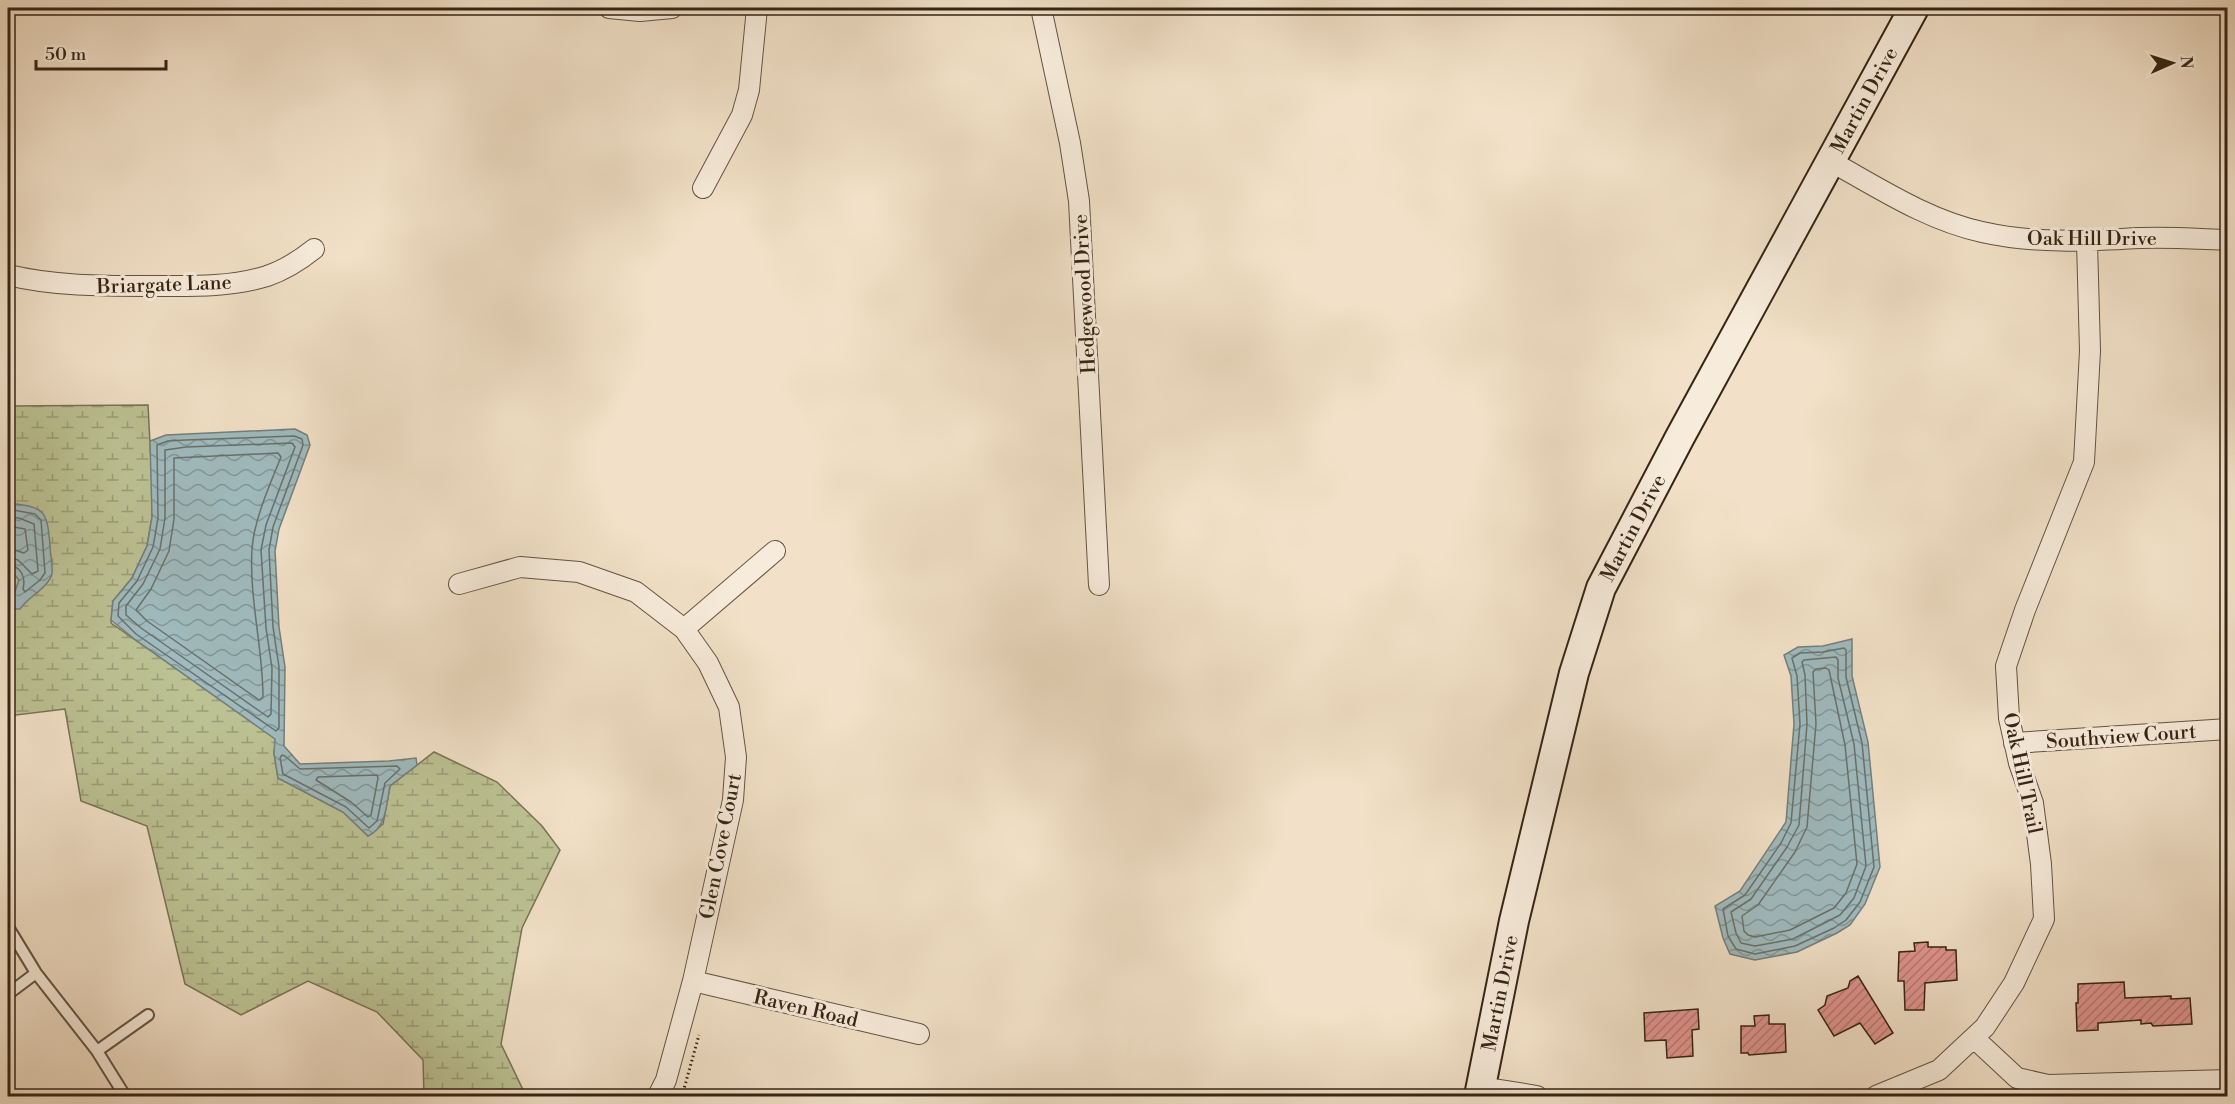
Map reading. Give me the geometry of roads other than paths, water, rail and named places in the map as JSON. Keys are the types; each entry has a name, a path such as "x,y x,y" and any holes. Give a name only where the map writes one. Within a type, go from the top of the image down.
{"street":[{"path":"609,8 640,11 672,8"},
{"path":"703,189 742,115 749,90 757,8"},
{"name":"Hedgewood Drive","path":"1041,8 1070,143 1079,201 1100,585"},
{"name":"Martin Drive","path":"1480,1092 1514,921 1574,673 1601,588 1680,437 1914,8"},
{"name":"Oak Hill Drive","path":"1830,161 1915,208 1959,226 2008,237 2086,242 2171,237 2228,240"},
{"name":"Oak Hill Trail","path":"1876,1096 1940,1070 1985,1027 2014,983 2044,919 2041,864 2033,803 2019,763 2009,718 2006,666 2025,610 2084,462 2090,351 2086,242"},
{"name":"Briargate Lane","path":"8,275 70,285 203,286 232,284 267,276 292,266 314,249"},
{"path":"684,629 775,551"},
{"name":"Glen Cove Court","path":"459,584 520,567 579,572 636,592 684,629 708,663 729,707 736,757 733,800 693,981 666,1080 658,1096"},
{"name":"Southview Court","path":"2014,743 2228,729"},
{"name":"Raven Road","path":"693,981 919,1034"},
{"path":"1974,1038 2016,1078 2048,1085 2228,1080"},
{"path":"1480,1092 1537,1096"}],"lane":[{"path":"8,927 36,973 97,1051 125,1096"},
{"path":"8,994 36,973"},
{"path":"97,1051 148,1015"}],"water":[{"path":"295,429 307,435 310,445 279,529 275,551 279,627 285,667 284,746 300,764 416,758 417,765 390,786 382,821 379,827 368,836 343,812 278,778 274,753 275,739 111,620 113,601 132,578 147,546 152,517 150,441 166,435"},
{"path":"8,503 29,506 41,512 45,517 49,533 52,574 46,584 20,609 14,609 13,598 19,580 8,567"},
{"path":"1852,639 1852,676 1868,742 1880,867 1865,904 1850,925 1837,933 1797,952 1755,960 1730,954 1723,938 1715,906 1740,891 1786,822 1794,724 1791,676 1784,655 1798,647 1823,646"}]}
